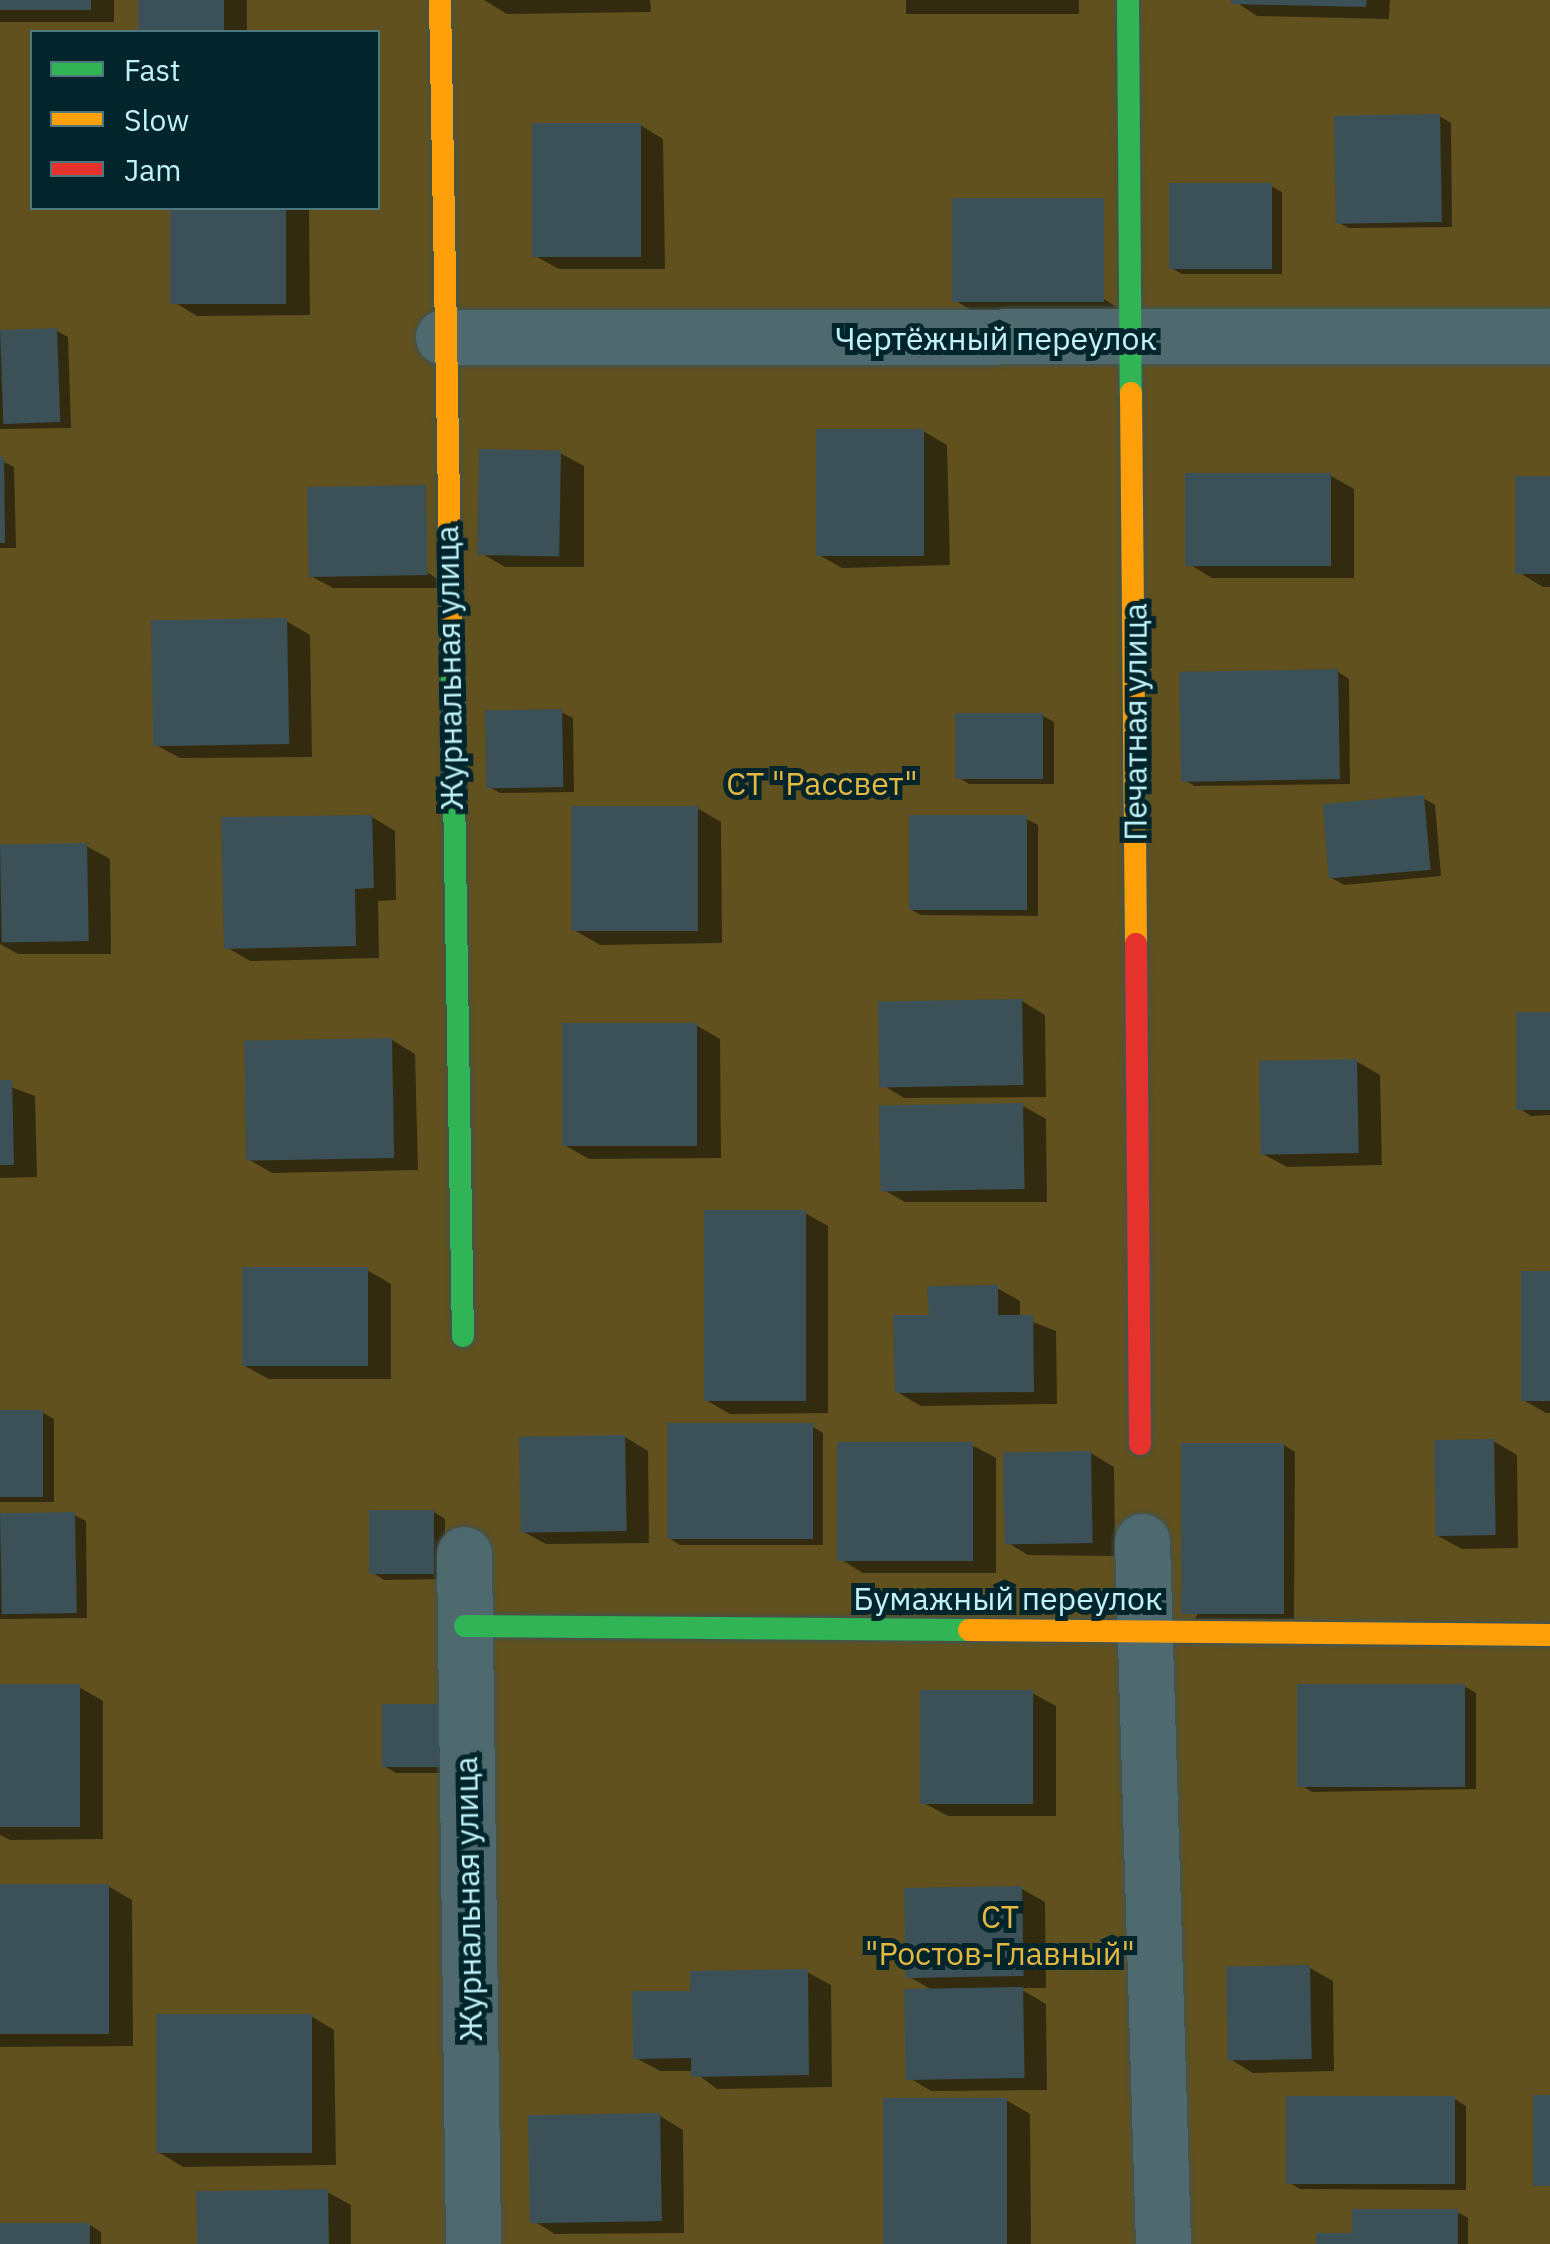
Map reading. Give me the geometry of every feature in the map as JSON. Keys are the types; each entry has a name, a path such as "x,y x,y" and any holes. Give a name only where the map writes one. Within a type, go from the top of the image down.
{"street":[{"name":"Журнальная улица","path":"440,0 462,1336"},
{"name":"Печатная улица","path":"1128,0 1140,1444"},
{"name":"Чертёжный переулок","path":"443,337 1550,336"},
{"path":"1142,1541 1163,2244"},
{"name":"Журнальная улица","path":"464,1554 473,2244"},
{"name":"Бумажный переулок","path":"465,1626 1550,1635"}],"green space":[{"name":"СТ \"Рассвет\"","path":"0,0 1550,0 1550,2244 0,2244"}],"building":[{"path":"0,0 91,0 91,10 0,10"},
{"path":"138,0 224,0 224,30 138,30"},
{"path":"1231,0 1367,0 1366,7 1231,4"},
{"path":"1440,114 1442,222 1336,224 1334,116"},
{"path":"532,123 641,123 641,257 532,257"},
{"path":"1169,183 1272,183 1272,269 1169,269"},
{"path":"952,198 1104,198 1104,302 952,302"},
{"path":"170,210 286,210 286,304 170,304"},
{"path":"57,328 60,422 3,424 0,330"},
{"path":"816,429 924,429 924,556 816,556"},
{"path":"479,449 561,450 559,556 477,555"},
{"path":"0,457 4,457 5,543 0,543"},
{"path":"1185,473 1331,473 1331,566 1185,566"},
{"path":"1515,476 1550,476 1550,574 1515,574"},
{"path":"426,485 428,575 309,577 307,487"},
{"path":"287,618 289,744 153,746 151,620"},
{"path":"1338,669 1340,779 1181,782 1179,672"},
{"path":"562,709 563,787 486,788 485,710"},
{"path":"955,713 1043,713 1043,779 955,779"},
{"path":"1424,795 1431,870 1329,879 1322,804"},
{"path":"571,806 698,806 698,931 571,931"},
{"path":"372,815 374,888 355,889 356,946 224,949 221,817"},
{"path":"909,815 1027,815 1027,910 909,910"},
{"path":"87,843 89,941 2,943 0,845"},
{"path":"1022,999 1024,1085 880,1088 878,1002"},
{"path":"1516,1012 1550,1012 1550,1110 1516,1110"},
{"path":"562,1023 697,1023 697,1146 562,1146"},
{"path":"392,1038 394,1158 246,1161 244,1041"},
{"path":"1357,1059 1359,1153 1261,1155 1259,1061"},
{"path":"0,1080 12,1080 14,1165 0,1165"},
{"path":"1023,1103 1025,1189 881,1192 879,1106"},
{"path":"704,1210 806,1210 806,1401 704,1401"},
{"path":"242,1267 368,1267 368,1366 242,1366"},
{"path":"1521,1271 1550,1271 1550,1401 1521,1401"},
{"path":"998,1285 998,1315 1033,1315 1034,1392 895,1393 893,1315 929,1315 927,1286"},
{"path":"0,1410 43,1410 43,1497 0,1497"},
{"path":"667,1423 813,1423 813,1539 667,1539"},
{"path":"625,1435 627,1531 521,1533 519,1437"},
{"path":"1494,1439 1496,1535 1436,1536 1434,1440"},
{"path":"837,1442 973,1442 973,1561 837,1561"},
{"path":"1181,1443 1284,1443 1284,1614 1181,1614"},
{"path":"1091,1451 1093,1543 1005,1545 1003,1453"},
{"path":"369,1510 434,1510 434,1574 369,1574"},
{"path":"75,1512 77,1613 2,1614 0,1513"},
{"path":"0,1684 80,1684 80,1827 0,1827"},
{"path":"1297,1684 1465,1684 1465,1787 1297,1787"},
{"path":"920,1690 1033,1690 1033,1804 920,1804"},
{"path":"382,1704 443,1704 443,1767 382,1767"},
{"path":"0,1884 109,1884 109,2034 0,2034"},
{"path":"1022,1886 1024,1976 906,1978 904,1888"},
{"path":"1310,1965 1312,2059 1228,2060 1226,1966"},
{"path":"808,1969 809,2075 691,2077 691,2058 633,2059 632,1991 690,1991 690,1971"},
{"path":"1023,1987 1025,2078 906,2080 904,1989"},
{"path":"156,2014 312,2014 312,2153 156,2153"},
{"path":"1533,2095 1550,2095 1550,2186 1533,2186"},
{"path":"1286,2096 1455,2096 1455,2184 1286,2184"},
{"path":"883,2098 1007,2098 1007,2244 883,2244"},
{"path":"660,2113 662,2221 530,2223 528,2115"},
{"path":"328,2189 329,2244 197,2244 196,2191"},
{"path":"1352,2209 1458,2209 1458,2244 1316,2244 1316,2233 1352,2233"},
{"path":"0,2223 90,2223 90,2244 0,2244"}],"traffic: fast":[{"path":"1128,0 1131,393"},
{"path":"452,669 463,1336"},
{"path":"465,1626 969,1630"}],"traffic: slow":[{"path":"440,0 452,669"},
{"path":"1131,393 1136,944"},
{"path":"969,1630 1550,1635"}],"traffic: jam":[{"path":"1136,944 1140,1444"}],"park label":[{"name":"СТ \"Ростов-Главный\"","path":"1000,1936"}]}
